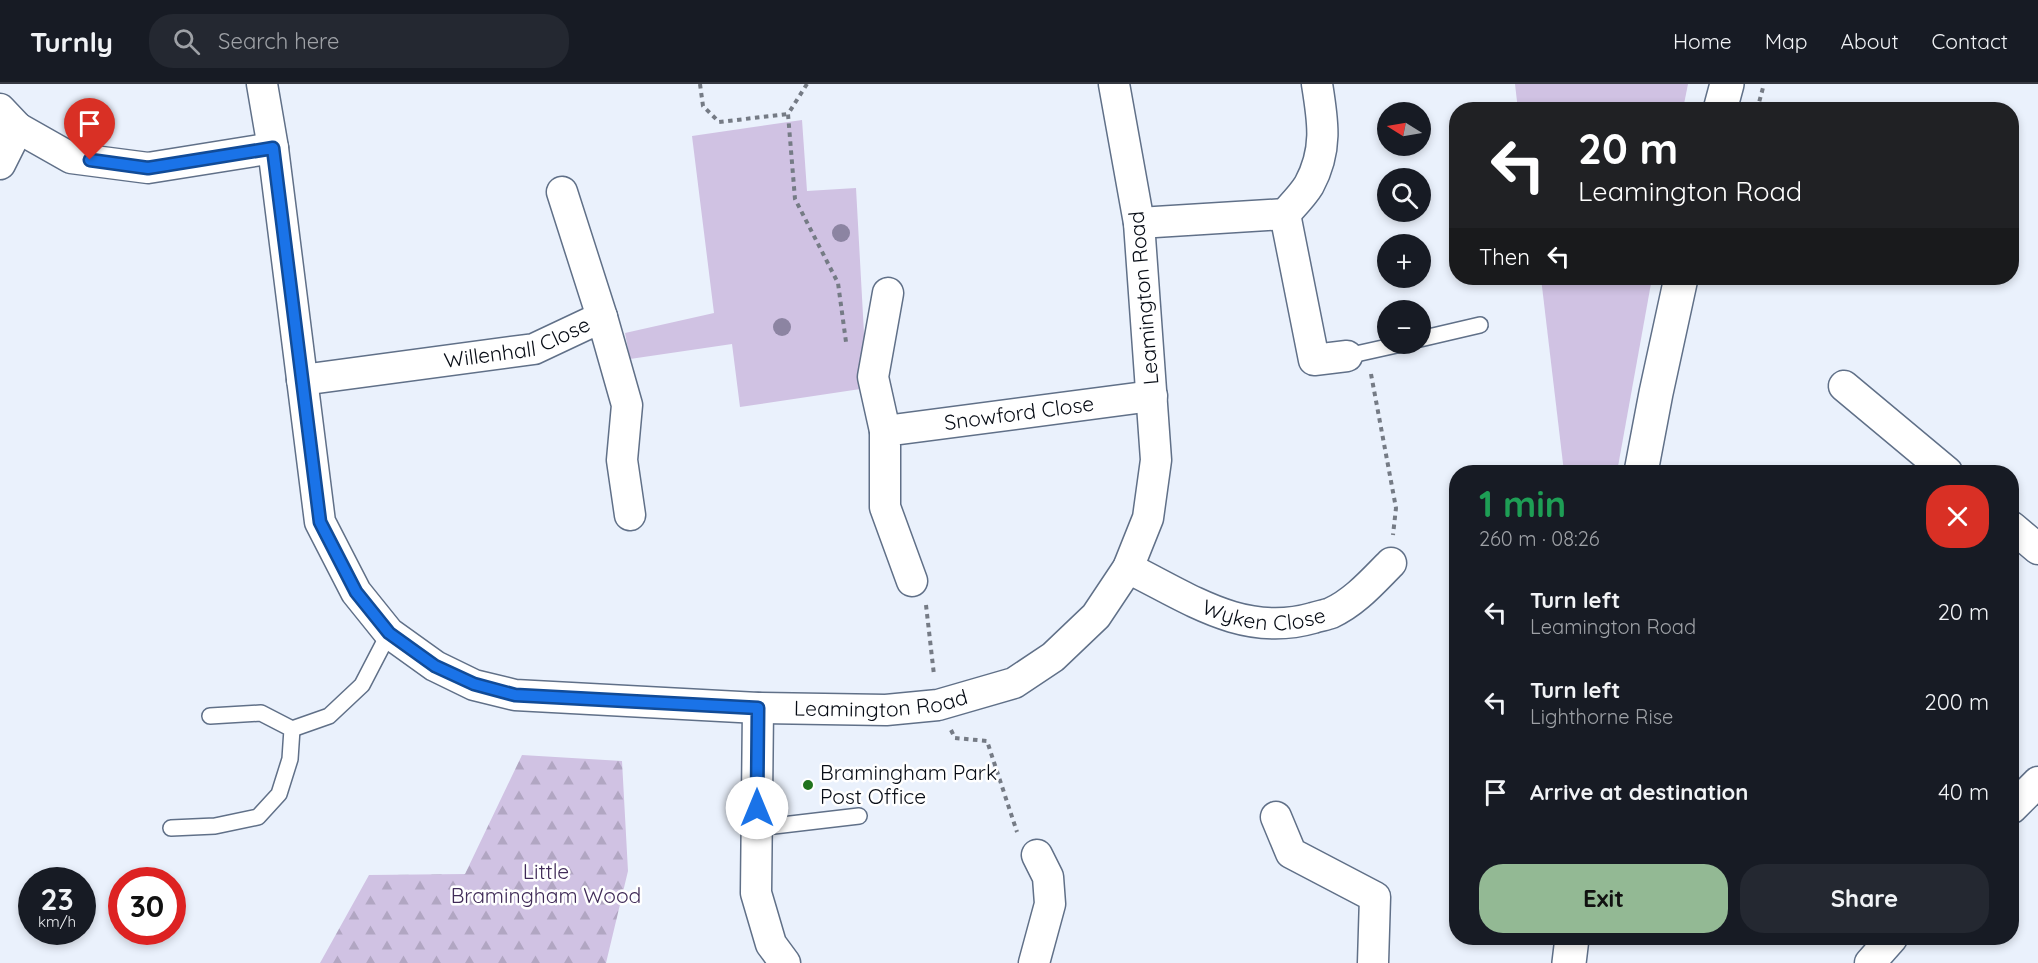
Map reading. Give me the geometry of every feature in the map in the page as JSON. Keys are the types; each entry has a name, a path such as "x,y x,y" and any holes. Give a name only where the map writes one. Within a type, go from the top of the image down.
{"street":[{"name":"Leamington Road","path":"262,84 273,148 320,522 356,592 389,633 435,666 474,684 515,695 758,708 886,710 938,705 1014,683 1053,657 1096,616 1128,568 1148,518 1156,460 1139,223 1114,84"},
{"path":"1139,223 1285,214 1308,187 1320,160 1324,128 1317,84"},
{"path":"1722,102 1727,84"},
{"path":"0,164 9,118 71,158 148,168 273,148"},
{"path":"562,192 602,317"},
{"path":"1285,214 1314,360 1357,354"},
{"path":"1642,465 1680,285"},
{"path":"888,293 873,377 885,431 885,507 912,581"},
{"name":"Willenhall Close","path":"302,380 534,349 602,317 627,405 622,460 630,515"},
{"path":"1844,386 1939,465"},
{"name":"Snowford Close","path":"885,431 1152,396"},
{"path":"2019,533 2038,549"},
{"name":"Wyken Close","path":"1128,568 1216,612 1256,623 1293,624 1331,613 1357,596 1391,563"},
{"path":"758,708 756,893 771,944 785,963"},
{"path":"2019,801 2038,782"},
{"path":"1275,817 1291,853 1375,897 1373,963"},
{"path":"1034,963 1050,904 1048,878 1037,855"},
{"path":"1569,963 1571,945"},
{"path":"1870,963 1886,945"}],"lane":[{"path":"1431,336 1480,325"},
{"path":"1357,354 1377,349"},
{"path":"210,716 261,713 292,729 329,716 362,685 389,633"},
{"path":"171,828 215,826 258,818 279,794 290,759 292,729"},
{"path":"757,828 859,816"}],"path":[{"path":"700,84 703,106 719,122 788,114"},
{"path":"807,84 788,114 795,199 838,283 848,353"},
{"path":"1759,102 1764,84"},
{"path":"1357,354 1396,507 1391,563"}],"green space":[{"path":"1515,84 1688,84 1684,102 1517,102"},
{"path":"802,120 807,191 856,188 867,388 740,407 732,344 630,359 625,333 714,313 692,136"},
{"path":"1542,285 1651,285 1618,465 1563,465"},
{"name":"Little Bramingham Wood","path":"522,755 622,761 628,871 606,963 320,963 369,875 465,874"}],"place":[{"name":"Bramingham Park Post Office","path":"808,785"}],"route":[{"path":"90,160 148,168 273,148 320,522 356,592 389,633 435,666 474,684 515,695 758,708 757,808"}]}
